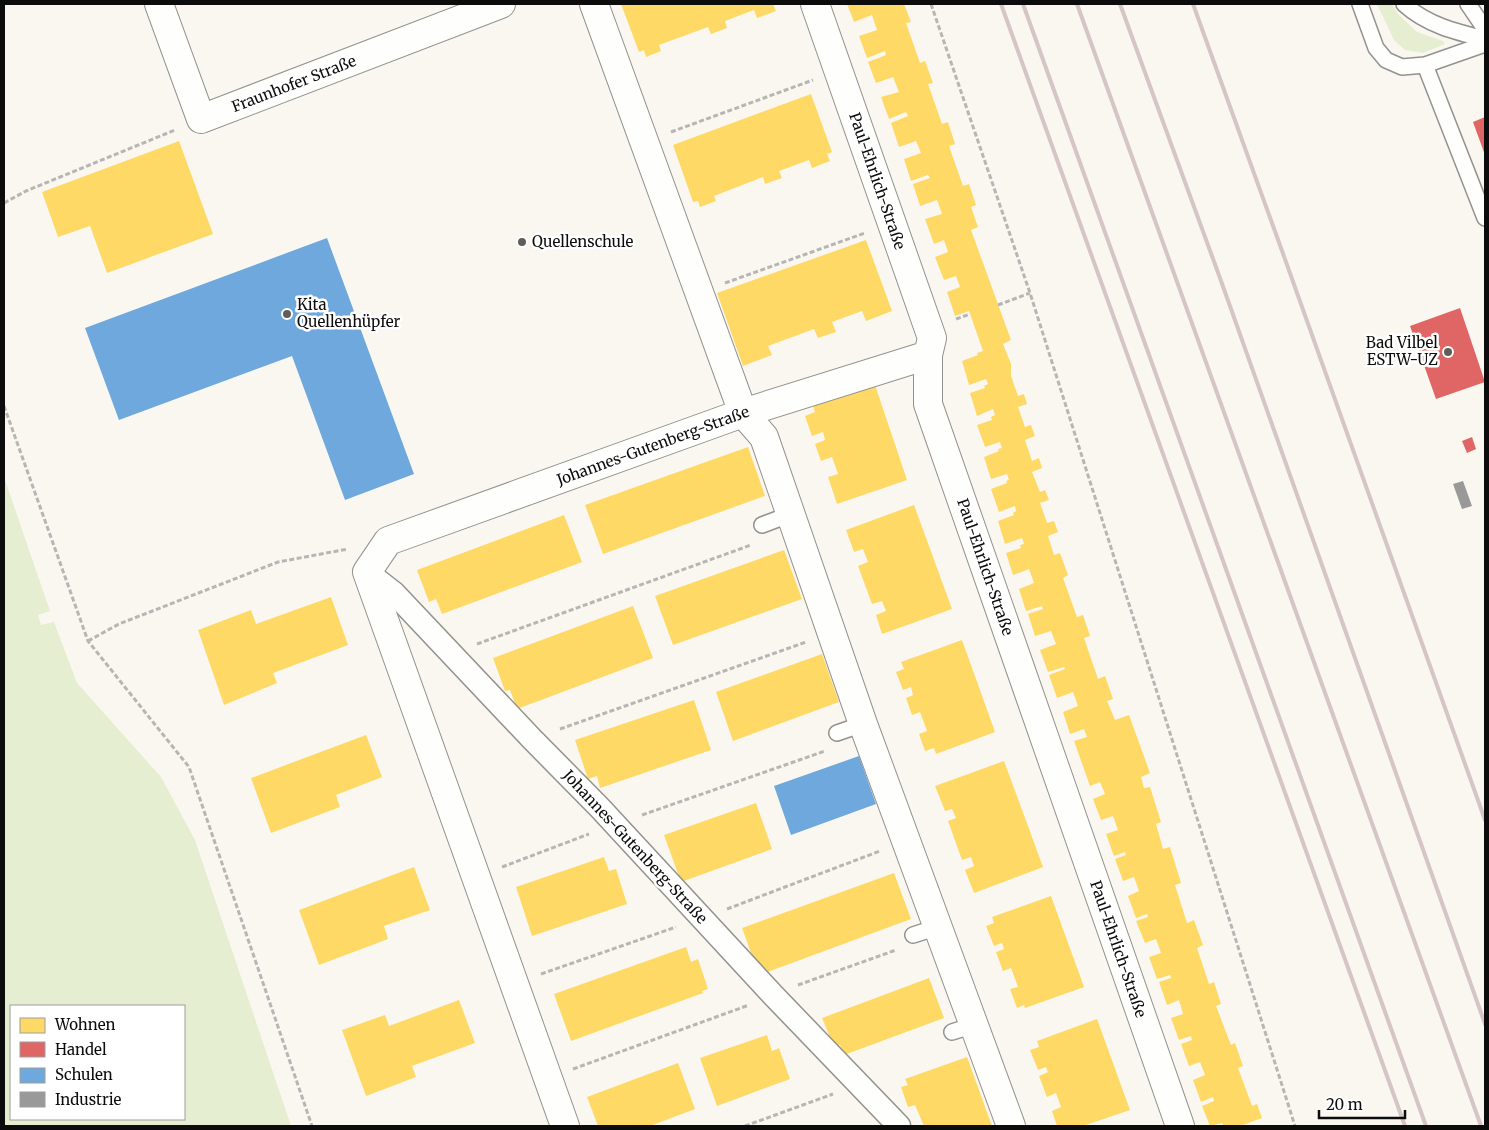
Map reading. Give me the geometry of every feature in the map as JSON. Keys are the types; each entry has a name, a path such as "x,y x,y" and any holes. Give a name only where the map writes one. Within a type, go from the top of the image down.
{"street":[{"path":"159,4 201,119"},
{"name":"Fraunhofer Straße","path":"201,119 501,4"},
{"path":"594,4 742,413 764,437 791,514 863,724 919,936 1012,1126"},
{"name":"Paul-Ehrlich-Straße","path":"815,4 932,338 928,355 928,404 1180,1126"},
{"name":"Johannes-Gutenberg-Straße","path":"388,541 742,413 928,355"},
{"path":"388,541 367,572 565,1126"},
{"name":"Johannes-Gutenberg-Straße","path":"367,572 394,593 532,739 616,824 773,994 899,1126"}],"lane":[{"path":"1360,4 1376,48 1386,60 1402,67 1426,64 1485,44"},
{"path":"1404,4 1414,13 1437,26 1485,39"},
{"path":"1468,4 1485,29"},
{"path":"1426,64 1485,218"},
{"path":"762,525 791,514"},
{"path":"837,734 863,724"}],"path":[{"path":"931,4 1030,293 1295,1126"},
{"path":"644,141 838,71"},
{"path":"4,203 26,191 201,119"},
{"path":"698,292 892,223"},
{"path":"998,304 1030,293"},
{"path":"4,406 88,641 190,768 312,1126"},
{"path":"88,641 119,624 278,562 388,541"},
{"path":"451,654 757,542"},
{"path":"532,739 812,639"},
{"path":"476,877 616,824 831,750"},
{"path":"548,1078 745,1007 919,936"},
{"path":"745,1126 830,1095"}],"green space":[{"path":"1377,4 1392,4 1398,14 1417,32 1443,41 1445,44 1423,53 1405,50 1394,40"},
{"path":"4,477 50,611 38,615 41,625 54,622 77,683 161,777 195,840 291,1126 4,1126"}],"building: Wohnen":[{"path":"621,4 773,4 776,11 757,18 754,10 725,21 727,28 711,34 708,27 659,45 661,51 646,57 644,50 639,52"},
{"path":"847,4 904,4 911,22 906,23 920,63 925,61 933,83 928,84 942,124 948,122 955,144 949,146 963,186 969,184 976,205 971,207 978,227 971,230 1011,340 1003,344 1011,364 1011,376 1018,396 1024,394 1027,404 1018,407 1025,427 1031,425 1035,436 1025,440 1032,461 1039,458 1042,468 1032,472 1040,492 1045,490 1049,500 1040,503 1047,523 1054,521 1058,532 1048,536 1054,555 1060,553 1068,575 1063,578 1077,617 1083,615 1090,636 1084,638 1098,679 1105,676 1113,699 1107,701 1115,720 1129,715 1150,773 1141,777 1144,788 1150,787 1161,822 1156,824 1163,849 1170,847 1181,883 1175,885 1187,923 1194,920 1203,945 1197,948 1209,984 1214,982 1221,1004 1216,1006 1231,1045 1235,1043 1243,1066 1238,1068 1252,1106 1257,1104 1262,1118 1240,1126 1224,1126 1222,1123 1210,1126 1202,1106 1214,1101 1213,1097 1201,1102 1193,1080 1205,1075 1200,1062 1189,1066 1181,1044 1192,1040 1191,1036 1179,1040 1171,1018 1183,1014 1179,1000 1167,1005 1159,982 1171,978 1170,975 1157,979 1149,957 1161,953 1156,939 1145,943 1136,921 1148,917 1147,914 1136,918 1128,896 1139,891 1134,877 1123,881 1115,859 1126,855 1125,852 1114,856 1106,834 1118,830 1113,816 1101,820 1093,799 1105,794 1100,782 1090,786 1074,741 1087,737 1084,729 1070,734 1063,712 1078,706 1073,692 1057,698 1049,675 1065,669 1064,667 1048,672 1040,650 1056,644 1051,631 1035,636 1028,614 1043,609 1042,606 1026,611 1019,589 1034,583 1029,569 1013,575 1006,553 1021,548 1020,545 1024,544 1022,538 1005,544 998,521 1014,515 1013,513 1016,511 1015,506 999,512 991,489 1007,483 1006,481 1009,480 1007,474 991,479 984,457 1002,448 1000,442 985,447 977,425 992,420 991,417 995,415 993,409 977,416 970,393 985,388 984,386 988,384 986,379 969,385 962,361 983,351 969,311 955,316 947,292 960,287 956,276 944,280 935,257 948,252 944,240 934,244 925,219 942,214 937,200 920,206 913,184 930,178 928,175 911,181 904,159 921,153 916,141 899,147 891,123 908,116 906,112 889,119 881,97 899,92 893,77 876,83 868,62 886,55 885,51 867,58 859,36 877,30 872,15 854,22"},
{"path":"811,94 832,152 827,154 830,161 812,168 809,160 779,171 782,178 765,184 763,177 714,196 716,201 700,207 698,201 693,202 673,145"},
{"path":"179,141 213,234 107,273 90,226 58,237 42,192"},
{"path":"866,240 892,311 866,321 862,311 832,322 836,332 818,338 814,329 768,346 772,355 743,366 717,293"},
{"path":"875,385 907,480 837,504 828,477 838,474 832,457 821,461 815,444 825,440 823,432 812,436 805,416 815,412 813,406"},
{"path":"748,447 765,496 603,554 585,505"},
{"path":"914,505 952,609 882,634 876,615 886,611 882,601 872,604 858,566 868,562 863,549 854,552 846,530"},
{"path":"564,515 582,562 442,614 436,599 429,602 417,570"},
{"path":"784,550 802,599 673,645 655,596"},
{"path":"331,597 348,645 273,673 277,683 224,705 198,630 251,610 256,624"},
{"path":"633,606 653,658 517,709 510,690 505,691 493,658"},
{"path":"962,640 995,732 936,754 934,748 925,751 919,734 927,731 920,712 912,715 906,698 913,695 911,687 903,690 896,672 904,669 901,662"},
{"path":"822,654 839,702 733,741 716,692"},
{"path":"694,700 711,750 600,788 597,776 588,779 575,740"},
{"path":"366,735 382,777 336,795 340,807 271,833 251,778"},
{"path":"1004,761 1043,867 974,893 965,870 974,866 971,857 962,860 948,821 956,818 952,809 945,811 935,786"},
{"path":"756,803 772,849 681,882 664,835"},
{"path":"604,857 609,871 616,869 627,904 532,936 516,887"},
{"path":"414,867 430,910 384,926 388,939 319,965 299,910"},
{"path":"894,873 911,919 759,975 742,928"},
{"path":"1051,896 1084,987 1025,1008 1024,1005 1017,1008 1010,989 1018,987 1011,968 1003,971 996,952 1004,949 1002,943 994,946 986,926 994,923 992,917"},
{"path":"686,947 691,962 698,959 708,989 702,991 703,993 571,1041 554,994"},
{"path":"929,978 944,1018 844,1055 840,1045 834,1047 822,1018"},
{"path":"459,1000 475,1043 412,1066 416,1077 366,1096 342,1030 385,1015 389,1026"},
{"path":"1097,1019 1130,1110 1083,1126 1057,1126 1052,1111 1061,1107 1056,1093 1047,1097 1039,1076 1048,1072 1046,1067 1038,1070 1030,1050 1039,1047 1037,1041"},
{"path":"767,1035 772,1051 779,1048 790,1079 717,1106 700,1058"},
{"path":"967,1057 992,1126 924,1126 915,1105 908,1107 901,1087 908,1085 905,1079"},
{"path":"678,1063 695,1109 650,1126 598,1126 587,1097"}],"building: Handel":[{"path":"1485,117 1485,155 1473,122"},
{"name":"Bad Vilbel ESTW-UZ","path":"1460,308 1485,382 1436,399 1410,326"},
{"path":"1472,437 1476,449 1467,453 1462,441"}],"building: Schulen":[{"path":"327,238 414,474 345,500 292,356 119,420 85,328"},
{"path":"859,756 876,804 791,835 774,786"}],"building: Industrie":[{"path":"1463,481 1472,506 1462,509 1453,484"}],"railway":[{"path":"1001,4 1405,1126"},
{"path":"1023,4 1426,1126"},
{"path":"1077,4 1481,1126"},
{"path":"1120,4 1220,278 1485,1024"},
{"path":"1193,4 1485,820"}],"place":[{"name":"Quellenschule","path":"522,242"},
{"name":"Kita Quellenhüpfer","path":"287,314"},
{"name":"Bad Vilbel ESTW-UZ","path":"1448,352"}]}
